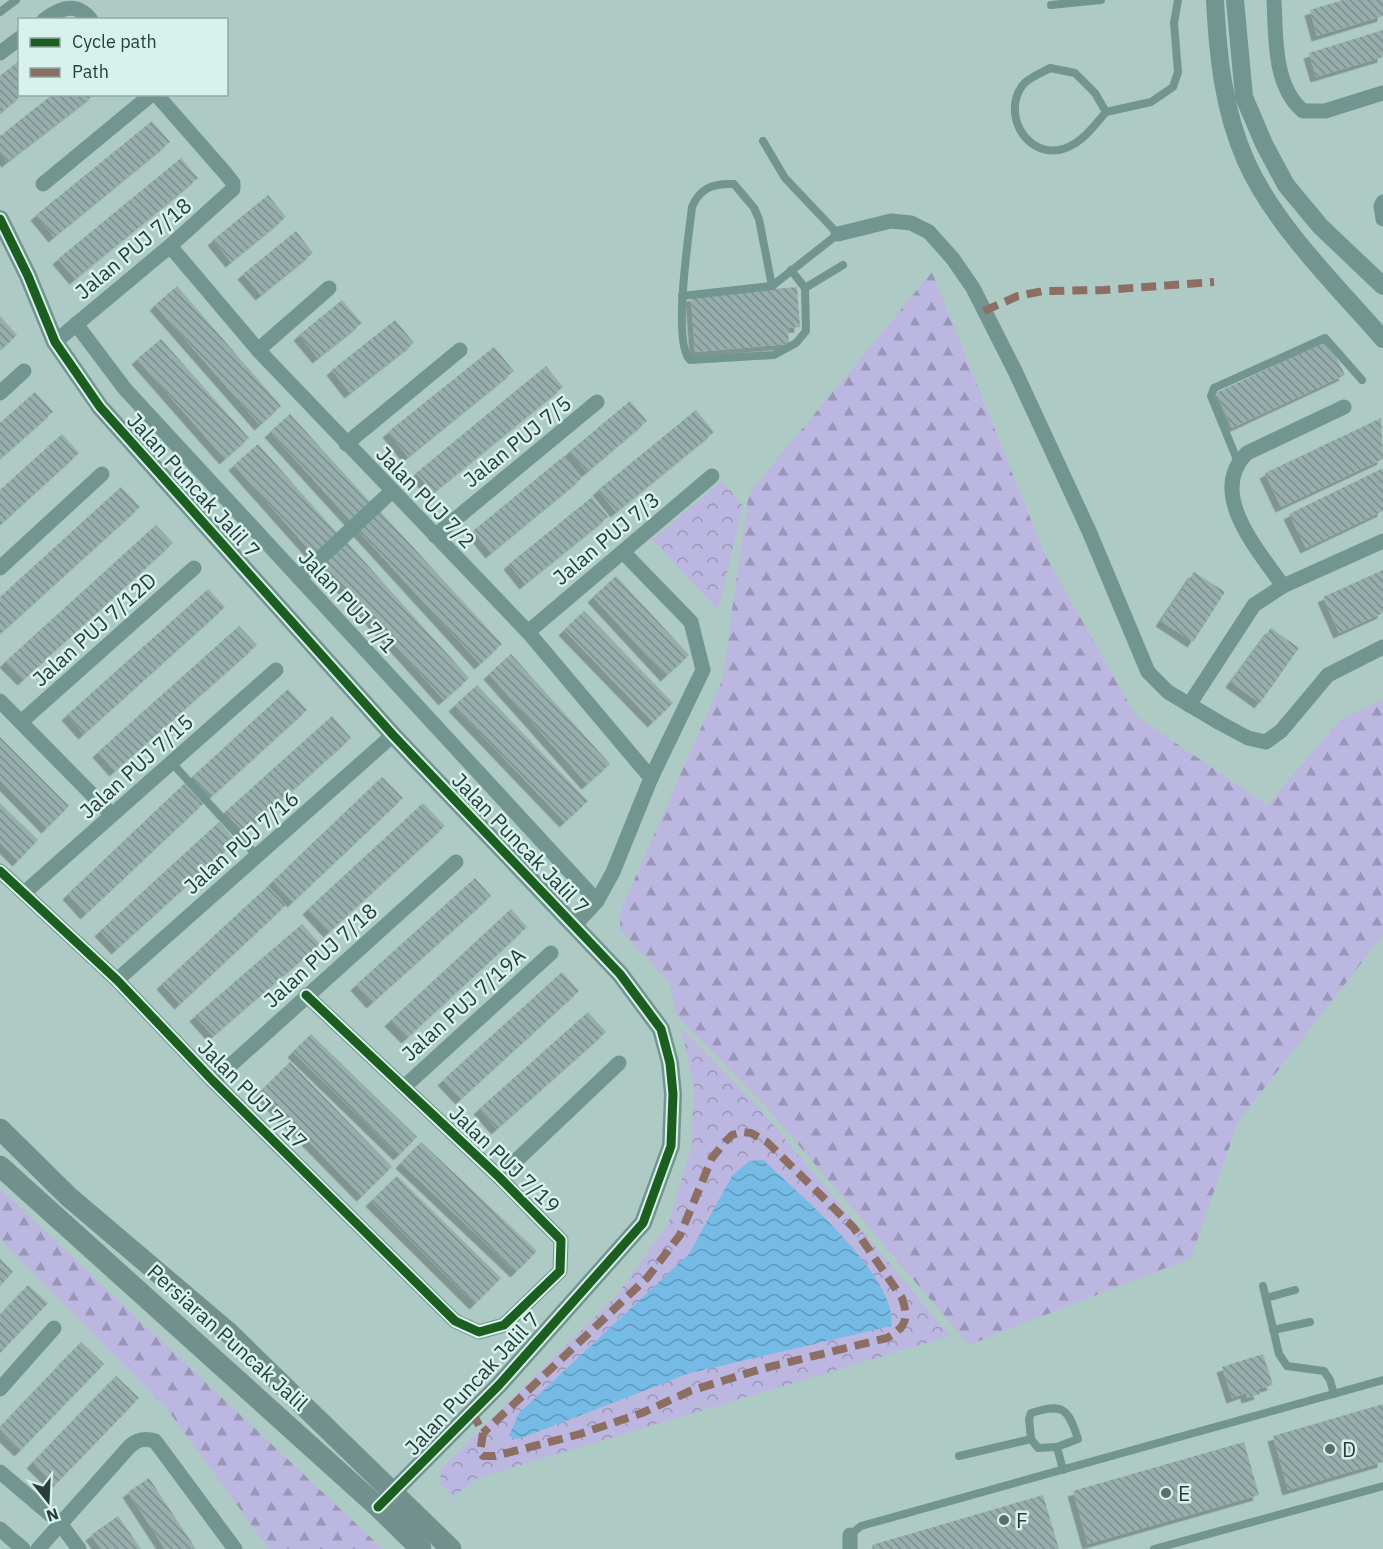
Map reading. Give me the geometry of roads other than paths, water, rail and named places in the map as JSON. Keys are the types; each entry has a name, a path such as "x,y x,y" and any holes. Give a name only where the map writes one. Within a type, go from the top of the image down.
{"main road":[{"name":"Persiaran Puncak Jalil","path":"0,1129 69,1197 228,1332 451,1549"},
{"name":"Persiaran Puncak Jalil","path":"0,1166 378,1507 421,1549"}],"street":[{"path":"1215,0 1222,82 1246,161 1274,207 1309,253 1383,339"},
{"path":"1234,0 1244,97 1264,144 1287,184 1320,226 1383,286"},
{"path":"1274,0 1281,72 1294,104 1303,111 1325,111 1383,93"},
{"path":"48,18 69,7 84,10 90,18"},
{"path":"0,53 18,40"},
{"path":"43,184 152,96"},
{"name":"Jalan PUJ 7/18","path":"55,342 170,246 233,189 233,183 156,96"},
{"path":"1383,202 1381,206 1383,219"},
{"name":"Jalan Puncak Jalil 7","path":"0,219 28,276 55,342 100,407 393,735 620,974 661,1029 670,1063 673,1094 671,1146 643,1223 499,1385 378,1507"},
{"path":"838,234 891,222 911,223 930,232 953,259 973,288 1015,371 1089,531 1148,672 1168,692 1248,738 1266,742 1281,731 1314,688 1328,675 1383,647"},
{"name":"Jalan PUJ 7/2","path":"170,246 258,350 528,632 651,778"},
{"path":"258,350 329,288"},
{"name":"Jalan PUJ 7/1","path":"76,324 125,389 597,900"},
{"path":"346,444 460,350"},
{"path":"0,393 24,371"},
{"name":"Jalan PUJ 7/5","path":"435,536 597,402"},
{"path":"1283,586 1243,527 1232,492 1233,476 1238,462 1255,448 1344,407"},
{"path":"0,568 102,474"},
{"name":"Jalan PUJ 7/3","path":"528,632 712,476"},
{"path":"299,578 392,491"},
{"path":"1189,705 1254,605 1283,586 1383,541"},
{"path":"575,925 597,900 612,872 651,778 703,670 692,622 623,552"},
{"name":"Jalan PUJ 7/12D","path":"21,722 194,568"},
{"name":"Jalan PUJ 7/15","path":"24,893 276,670"},
{"path":"0,701 112,815"},
{"name":"Jalan PUJ 7/16","path":"117,980 393,735"},
{"name":"Jalan PUJ 7/18","path":"213,1081 456,862"},
{"name":"Jalan PUJ 7/17","path":"0,871 117,980 213,1081 455,1321"},
{"name":"Jalan PUJ 7/19A","path":"405,1087 551,953"},
{"name":"Jalan PUJ 7/19","path":"306,995 499,1177 561,1240 560,1271 504,1325 479,1332 455,1321"},
{"path":"499,1177 619,1063"},
{"path":"0,1389 54,1328"},
{"path":"38,1549 59,1522 135,1442 149,1439 155,1441 235,1549"},
{"path":"0,1472 59,1522 79,1549"},
{"path":"0,1529 23,1549"}],"lane":[{"path":"0,12 16,0"},
{"path":"1051,5 1101,0"},
{"path":"1106,112 1095,93 1075,73 1050,68 1023,84 1015,102 1015,121 1024,136 1037,148 1059,150 1082,139 1106,112 1151,102 1173,87 1178,72 1174,23 1178,0"},
{"path":"682,296 772,286 838,234 785,178 763,141"},
{"path":"772,286 759,219 754,208 734,184 707,188 697,195 692,207 682,296 686,356 690,360 774,355 787,350 806,331 805,288 791,270"},
{"path":"805,288 843,265"},
{"path":"1238,462 1211,396 1214,388 1325,338 1362,381"},
{"path":"172,763 256,856"},
{"path":"1263,1286 1279,1354 1287,1366 1324,1371 1330,1380 1334,1394"},
{"path":"1266,1298 1295,1290"},
{"path":"1273,1330 1310,1322"},
{"path":"850,1542 861,1526 1383,1380"},
{"path":"1050,1407 1060,1408 1069,1414 1078,1438 1057,1447 1038,1448 1031,1439 1029,1419 1031,1413 1050,1407"},
{"path":"959,1456 1031,1439"},
{"path":"1057,1447 1064,1470"},
{"path":"1154,1549 1383,1486"}],"water":[{"path":"763,1160 821,1214 863,1260 879,1284 889,1306 891,1326 690,1373 519,1439 509,1436 519,1413 689,1254 732,1176 749,1161"}],"place":[{"name":"D","path":"1330,1449"},
{"name":"E","path":"1166,1493"},
{"name":"F","path":"1004,1520"}]}
